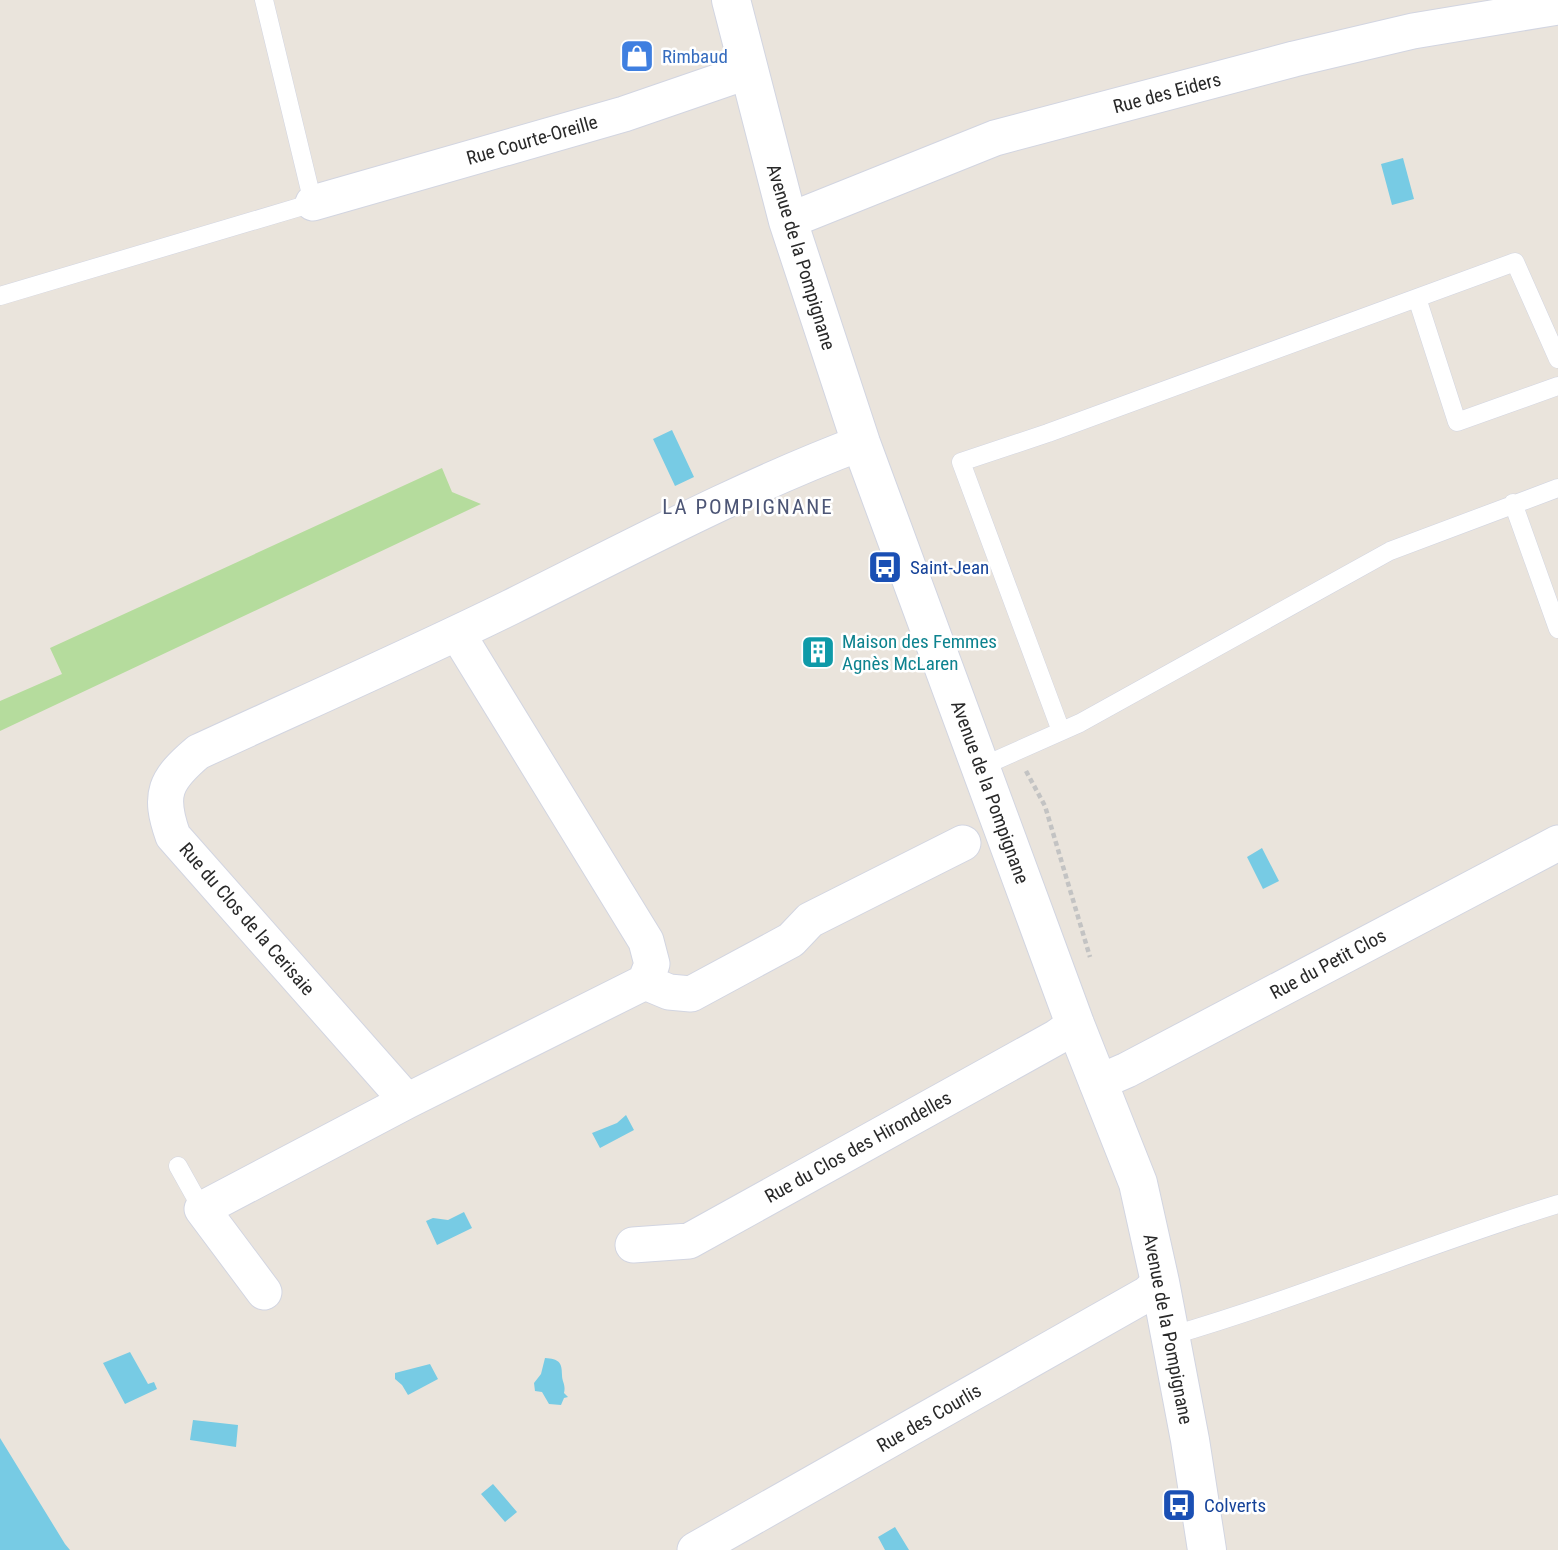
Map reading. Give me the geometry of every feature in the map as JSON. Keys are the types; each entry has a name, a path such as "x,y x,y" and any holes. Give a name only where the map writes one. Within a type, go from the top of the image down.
{"main road":[{"name":"Avenue de la Pompignane","path":"731,0 788,221 862,443 1097,1083 1138,1183 1190,1440 1207,1550"}],"street":[{"name":"Rue des Eiders","path":"788,221 995,138 1294,59 1413,31 1558,6"},
{"name":"Rue Courte-Oreille","path":"313,203 624,114 749,71"},
{"name":"Rue du Clos de la Cerisaie","path":"407,1101 173,836 166,817 165,794 175,772 198,752 457,633 708,510 828,455 862,443"},
{"path":"264,1292 202,1209 407,1101 645,982 652,964 646,941 457,633"},
{"path":"645,982 669,992 691,994 790,940 810,920 962,843"},
{"name":"Rue du Petit Clos","path":"1097,1083 1127,1070 1558,843"},
{"name":"Rue du Clos des Hirondelles","path":"633,1245 689,1241 1057,1037 1075,1024"},
{"name":"Rue des Courlis","path":"695,1550 1147,1294 1160,1282"}],"lane":[{"path":"264,0 313,203"},
{"name":"Rue Courte-Oreille","path":"0,296 313,203"},
{"path":"1060,732 961,462 1048,433 1515,262 1558,359"},
{"path":"1417,298 1457,422 1558,386"},
{"path":"981,767 1060,732 1390,551 1558,488"},
{"path":"1513,503 1558,629"},
{"path":"178,1166 202,1209"},
{"path":"1170,1336 1223,1320 1492,1225 1558,1205"}],"green space":[{"path":"442,468 452,492 481,504 0,731 0,701 62,674 50,648"}],"water":[{"path":"1403,158 1414,199 1392,205 1381,164"},
{"path":"672,430 694,477 675,486 653,439"},
{"path":"1262,848 1279,881 1263,889 1247,857"},
{"path":"626,1115 634,1130 600,1148 592,1133 617,1123"},
{"path":"464,1212 472,1228 437,1245 426,1221 433,1218 448,1220"},
{"path":"130,1352 148,1384 154,1382 157,1389 125,1404 103,1363"},
{"path":"545,1358 557,1360 561,1367 564,1393 568,1397 564,1398 561,1405 549,1404 542,1392 535,1391 534,1383 541,1374"},
{"path":"430,1364 438,1379 408,1395 395,1379 395,1373"},
{"path":"193,1420 238,1425 236,1447 190,1440"},
{"path":"0,1438 65,1544 70,1550 0,1550"},
{"path":"493,1484 517,1512 505,1522 481,1494"},
{"path":"895,1527 909,1550 885,1550 878,1537"}],"place":[{"name":"Rimbaud","path":"637,56"},
{"name":"Saint-Jean","path":"885,567"},
{"name":"Maison des Femmes Agnès McLaren","path":"818,652"},
{"name":"Colverts","path":"1179,1505"}],"district":[{"name":"LA POMPIGNANE","path":"748,507"}]}
